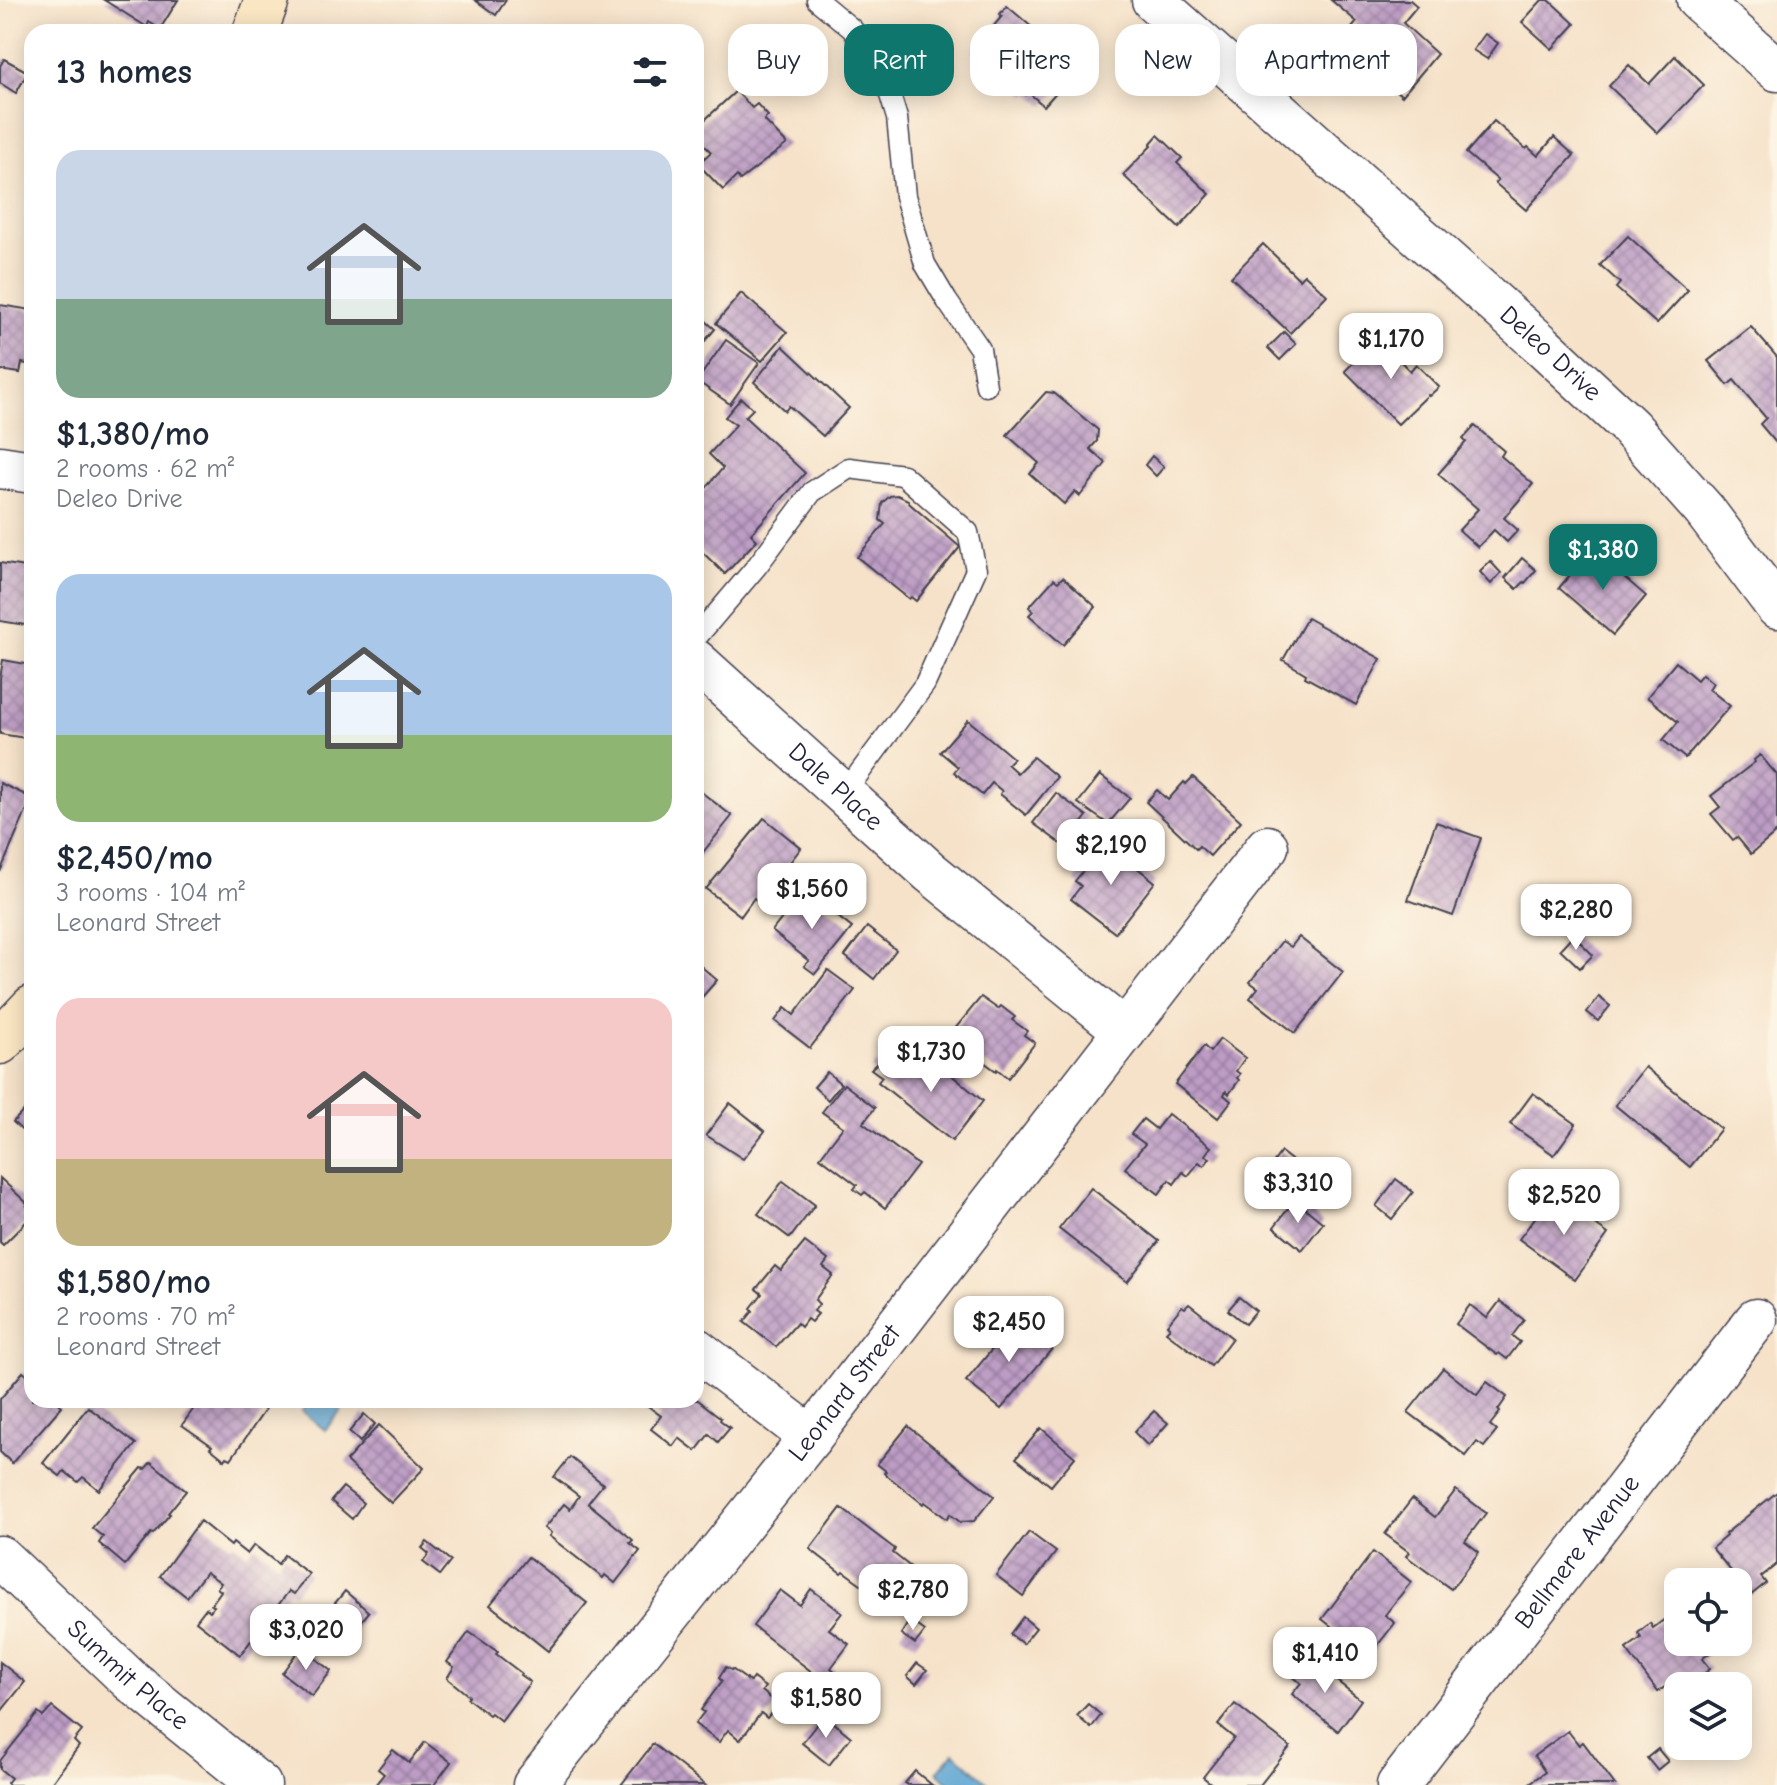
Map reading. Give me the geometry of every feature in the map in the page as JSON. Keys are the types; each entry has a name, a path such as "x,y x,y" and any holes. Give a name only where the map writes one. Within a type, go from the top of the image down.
{"street":[{"path":"258,24 267,0"},
{"name":"Deleo Drive","path":"1153,0 1542,345 1630,427 1704,510 1777,607"},
{"path":"1698,0 1777,70"},
{"path":"0,467 24,471"},
{"name":"Dale Place","path":"704,668 930,872 1125,1031"},
{"name":"Leonard Street","path":"534,1785 811,1437 1267,847"},
{"path":"0,1042 24,1016"},
{"name":"Bellmere Avenue","path":"1400,1784 1756,1320"},
{"path":"704,1355 811,1437"},
{"name":"Summit Place","path":"0,1557 130,1680 260,1785"}],"lane":[{"path":"817,0 852,29 872,54 886,82 897,118 905,196 922,255 947,301 980,349 986,386"},
{"path":"704,629 757,566 812,492 849,468 903,475 968,532 976,570 925,684 843,795"}],"water":[{"path":"305,1408 343,1408 325,1430 302,1411"},
{"path":"954,1753 991,1785 952,1785 937,1772"}],"building":[{"path":"104,0 178,0 163,24 142,24"},
{"path":"475,0 506,0 496,15"},
{"path":"1331,0 1410,0 1417,6 1404,24 1355,24 1357,22"},
{"path":"1542,0 1549,0 1575,24 1552,49 1522,22"},
{"path":"1007,6 1028,24 995,24 1002,16 1000,14"},
{"path":"1485,34 1498,43 1487,59 1473,50"},
{"path":"1417,36 1437,54 1417,78"},
{"path":"1675,56 1704,85 1658,133 1609,86 1629,65 1649,84"},
{"path":"4,59 24,70 24,79 16,93 0,83 0,66"},
{"path":"731,96 741,96 752,108 757,104 768,116 764,120 787,144 740,180 737,176 723,190 704,170 704,158 711,152 704,145 704,121"},
{"path":"1032,96 1053,96 1044,106"},
{"path":"1494,121 1538,156 1554,137 1574,155 1526,210 1495,183 1498,180 1466,153"},
{"path":"1158,135 1182,158 1177,163 1210,194 1179,228 1123,175"},
{"path":"1628,236 1688,290 1657,324 1616,288 1620,283 1600,265"},
{"path":"1263,244 1299,279 1304,274 1327,295 1290,333 1231,277"},
{"path":"741,293 787,332 762,361 716,323"},
{"path":"0,305 24,309 24,363 20,373 0,370"},
{"path":"704,319 715,329 704,342"},
{"path":"1751,327 1777,357 1777,444 1760,424 1766,418 1734,380 1728,385 1708,361"},
{"path":"1284,332 1296,344 1280,360 1268,348"},
{"path":"1378,338 1410,371 1416,364 1439,387 1398,424 1345,371"},
{"path":"726,340 759,363 730,404 704,386 704,371"},
{"path":"783,346 849,408 823,436 789,406 785,411 754,382"},
{"path":"1046,392 1054,393 1098,430 1097,441 1090,449 1106,463 1080,496 1075,491 1064,504 1030,474 1039,463 1007,435"},
{"path":"741,398 753,409 745,417 805,473 751,534 757,540 725,574 704,554 704,490 723,468 709,454 736,425 725,417"},
{"path":"1475,426 1504,451 1501,456 1533,484 1504,518 1518,530 1507,542 1494,530 1478,547 1459,530 1478,509 1438,474 1466,442 1463,439"},
{"path":"1152,456 1164,467 1156,476 1145,465"},
{"path":"897,495 908,500 960,547 916,601 911,597 909,599 857,557 885,524 880,520 882,503 890,496"},
{"path":"1591,550 1612,568 1617,562 1630,573 1625,578 1646,596 1613,635 1559,588"},
{"path":"1522,558 1536,570 1517,589 1505,578"},
{"path":"1490,561 1501,573 1491,584 1480,572"},
{"path":"0,563 24,567 24,625 0,621"},
{"path":"1063,577 1096,607 1063,645 1029,615 1033,611 1029,607 1054,579 1058,582"},
{"path":"1307,618 1381,659 1356,705 1305,677 1306,674 1283,660"},
{"path":"3,660 24,664 24,738 0,734"},
{"path":"1676,662 1697,680 1702,674 1713,683 1709,689 1730,706 1685,758 1663,740 1678,722 1647,697"},
{"path":"968,720 1013,758 1007,764 1017,773 1033,757 1057,777 1026,815 1000,794 1002,791 992,783 982,795 954,772 958,767 940,752"},
{"path":"1760,755 1777,775 1777,832 1751,854 1737,837 1733,840 1711,814 1720,807 1711,796"},
{"path":"1100,775 1130,798 1108,824 1078,803"},
{"path":"1193,777 1241,821 1210,856 1199,846 1196,849 1146,802 1157,790 1168,800 1184,782 1186,784"},
{"path":"0,783 24,794 24,816 0,872"},
{"path":"1056,793 1087,816 1064,846 1033,823"},
{"path":"704,794 732,816 704,851"},
{"path":"764,818 801,848 759,902 754,898 741,916 706,889"},
{"path":"1436,822 1481,838 1453,916 1408,900"},
{"path":"1106,843 1155,882 1115,933 1071,899 1081,886 1075,881 1087,866 1081,861 1089,851 1095,856"},
{"path":"804,890 852,928 815,974 804,966 809,961 772,931"},
{"path":"867,927 896,950 874,979 845,956"},
{"path":"1573,935 1593,955 1580,968 1560,949"},
{"path":"1299,937 1343,972 1295,1033 1250,998 1258,988 1250,982 1282,941 1291,947"},
{"path":"704,969 717,980 704,995"},
{"path":"828,970 855,990 810,1048 775,1021 785,1008 794,1015"},
{"path":"981,997 1015,1017 1012,1020 1027,1031 1024,1035 1035,1043 1008,1078 949,1036"},
{"path":"1599,997 1610,1006 1598,1021 1587,1012"},
{"path":"1220,1039 1245,1058 1236,1071 1240,1074 1239,1080 1229,1094 1226,1091 1224,1095 1231,1101 1218,1118 1175,1084 1204,1046 1210,1052"},
{"path":"902,1052 923,1069 929,1062 936,1067 938,1064 983,1101 952,1141 878,1082 882,1077 871,1069 877,1063 887,1071"},
{"path":"1645,1067 1721,1129 1690,1167 1615,1105"},
{"path":"827,1072 841,1084 828,1100 814,1087"},
{"path":"844,1084 875,1108 863,1123 918,1165 885,1208 865,1192 862,1195 854,1189 857,1185 820,1157 843,1127 822,1112"},
{"path":"1533,1093 1576,1124 1554,1155 1510,1124"},
{"path":"730,1103 765,1131 743,1159 706,1135"},
{"path":"24,1110 24,1132 13,1122"},
{"path":"1168,1114 1211,1147 1205,1155 1210,1158 1204,1166 1199,1162 1188,1176 1183,1172 1174,1184 1169,1180 1159,1194 1125,1168 1145,1144 1131,1134 1143,1119 1156,1129"},
{"path":"1281,1152 1309,1174 1295,1193 1267,1171"},
{"path":"0,1178 24,1200 24,1224 3,1245 0,1242"},
{"path":"1396,1179 1413,1192 1392,1219 1376,1206"},
{"path":"783,1181 815,1205 790,1238 758,1214"},
{"path":"1091,1188 1159,1241 1127,1282 1059,1229"},
{"path":"1553,1194 1608,1234 1575,1280 1519,1239"},
{"path":"1295,1200 1323,1223 1302,1250 1274,1227"},
{"path":"805,1242 828,1260 823,1267 833,1275 815,1300 819,1304 814,1311 818,1314 811,1322 807,1319 801,1327 797,1323 776,1347 744,1322 762,1294 756,1289 775,1266 781,1271"},
{"path":"1239,1297 1256,1311 1245,1324 1228,1310"},
{"path":"1500,1301 1524,1320 1512,1336 1520,1342 1507,1359 1456,1324 1470,1305 1487,1318"},
{"path":"1189,1304 1232,1338 1211,1366 1166,1332 1170,1328 1167,1325 1182,1306 1185,1308"},
{"path":"1013,1318 1052,1349 1001,1409 966,1381"},
{"path":"1443,1368 1477,1395 1487,1382 1507,1397 1490,1425 1497,1431 1484,1447 1477,1442 1466,1456 1408,1412"},
{"path":"23,1372 24,1408 60,1408 12,1463 0,1452 0,1399"},
{"path":"704,1405 730,1428 718,1442 709,1434 696,1451 679,1438 673,1446 651,1429 661,1416 651,1408 704,1408"},
{"path":"87,1408 136,1444 99,1490 83,1477 78,1482 64,1471 60,1476 43,1463"},
{"path":"194,1408 265,1410 231,1459 227,1457 225,1460 210,1448 212,1446 182,1425"},
{"path":"1154,1411 1168,1423 1148,1446 1134,1432"},
{"path":"364,1414 375,1424 360,1442 349,1432"},
{"path":"379,1425 424,1468 391,1503 346,1461"},
{"path":"908,1426 994,1496 974,1521 960,1522 950,1514 947,1519 925,1502 923,1504 877,1464"},
{"path":"1041,1428 1075,1457 1051,1486 1016,1458"},
{"path":"570,1457 603,1484 588,1503 633,1540 630,1543 640,1551 615,1583 605,1575 603,1578 549,1536 551,1533 544,1528 564,1504 570,1509 579,1496 554,1477"},
{"path":"151,1462 186,1491 125,1565 99,1543 103,1537 92,1528 142,1468 145,1469"},
{"path":"343,1487 363,1503 352,1519 331,1501"},
{"path":"1456,1490 1486,1513 1465,1541 1479,1552 1451,1589 1406,1556 1409,1552 1385,1534 1412,1499 1435,1517"},
{"path":"1777,1492 1777,1564 1761,1577 1766,1583 1752,1594 1752,1568 1729,1568 1712,1548"},
{"path":"841,1508 895,1549 893,1553 917,1572 914,1575 918,1578 909,1589 906,1587 899,1596 874,1576 865,1587 810,1549"},
{"path":"200,1521 231,1546 233,1543 247,1554 254,1545 278,1564 284,1555 309,1574 294,1594 289,1591 240,1655 196,1621 206,1608 210,1611 214,1606 211,1605 221,1591 217,1588 221,1583 206,1572 187,1597 160,1576"},
{"path":"1029,1532 1056,1552 1023,1596 996,1575"},
{"path":"427,1542 451,1561 440,1575 423,1562 429,1554 422,1548"},
{"path":"1373,1552 1411,1582 1385,1615 1395,1623 1369,1656 1322,1619"},
{"path":"528,1557 587,1603 548,1651 490,1605"},
{"path":"811,1589 842,1613 829,1629 849,1644 831,1668 838,1674 830,1686 753,1626 780,1590 800,1605"},
{"path":"345,1591 369,1612 346,1640 321,1620"},
{"path":"1023,1617 1036,1628 1023,1644 1010,1634"},
{"path":"910,1620 925,1631 915,1644 901,1634"},
{"path":"1664,1620 1664,1656 1706,1656 1702,1659 1710,1669 1706,1672 1664,1672 1664,1688 1658,1692 1626,1649 1641,1638 1638,1633 1650,1623 1653,1628"},
{"path":"469,1632 498,1652 496,1654 530,1682 501,1721 467,1698 469,1696 447,1678 454,1667 447,1662"},
{"path":"301,1647 331,1671 312,1696 282,1673"},
{"path":"1308,1659 1361,1700 1338,1731 1292,1694 1301,1683 1293,1677"},
{"path":"0,1662 25,1682 0,1713"},
{"path":"917,1663 927,1670 916,1684 907,1676"},
{"path":"726,1667 750,1682 753,1678 765,1687 762,1691 778,1704 767,1718 761,1713 740,1740 728,1730 719,1742 695,1724 722,1681 719,1678"},
{"path":"1088,1704 1101,1715 1091,1728 1077,1716"},
{"path":"1235,1704 1290,1747 1260,1785 1213,1785 1203,1777 1234,1738 1218,1725"},
{"path":"52,1707 82,1731 74,1741 79,1746 50,1785 9,1785 7,1783 11,1778 0,1769 0,1761 38,1713 43,1717"},
{"path":"824,1715 851,1737 829,1765 802,1743"},
{"path":"1568,1731 1579,1745 1583,1742 1615,1785 1527,1785 1545,1772 1534,1756"},
{"path":"425,1742 451,1762 434,1785 375,1785 384,1774 378,1769 393,1750 409,1763"},
{"path":"653,1744 705,1785 621,1785"},
{"path":"1658,1749 1664,1760 1668,1761 1657,1770 1647,1758"},
{"path":"915,1771 932,1785 905,1783"}]}
